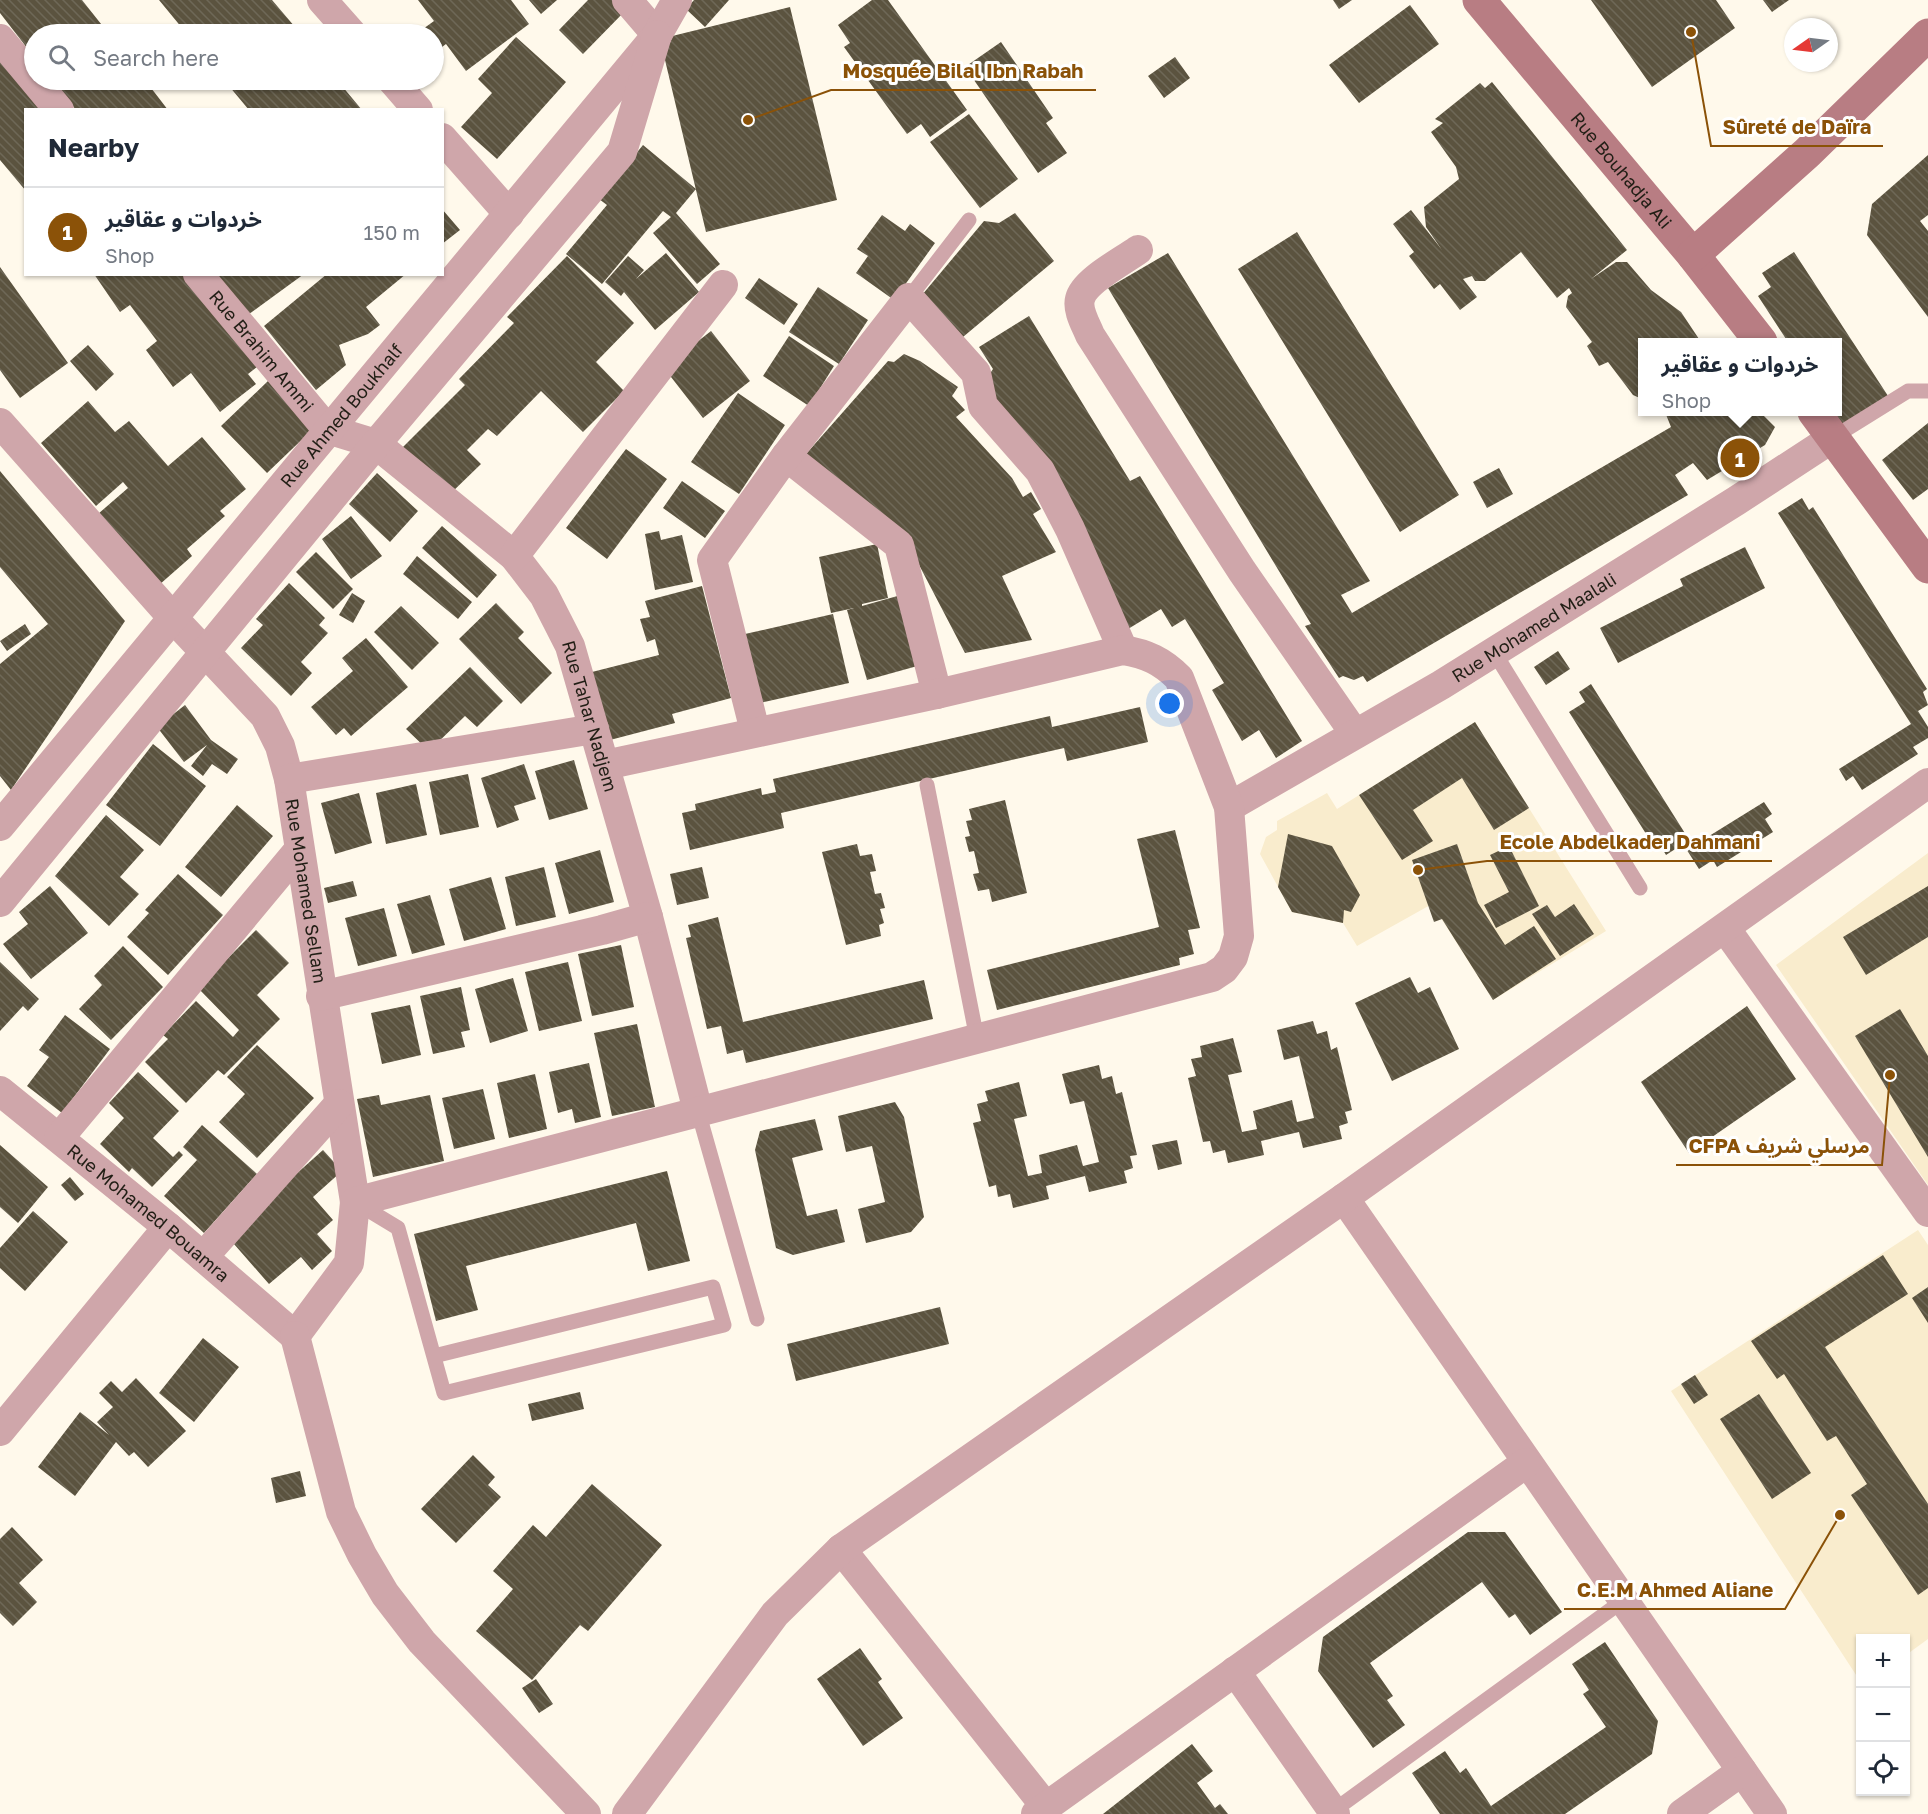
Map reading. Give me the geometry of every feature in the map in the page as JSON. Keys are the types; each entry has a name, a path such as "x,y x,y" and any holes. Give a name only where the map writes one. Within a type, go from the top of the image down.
{"main road":[{"name":"Rue Bouhadja Ali","path":"1479,0 1693,255 1758,338"},
{"path":"1693,255 1807,153 1928,34"},
{"path":"1818,416 1928,567"}],"street":[{"path":"322,0 343,24"},
{"path":"0,902 376,444 622,152 657,35 627,0"},
{"name":"Rue Ahmed Boukhalf","path":"6,805 173,618 327,429 657,35 677,0"},
{"path":"0,39 24,68"},
{"path":"42,90 57,108"},
{"path":"401,90 416,108"},
{"path":"444,140 509,214"},
{"path":"1138,250 1087,286 1080,299 1082,315 1090,335 1242,571 1355,734"},
{"name":"Rue Brahim Ammi","path":"200,276 327,429"},
{"path":"514,556 723,285"},
{"path":"754,731 712,560 786,456 909,298 976,373 983,406 1040,471 1070,529 1124,650"},
{"name":"Rue Mohamed Sellam","path":"0,423 173,618 265,716 280,746 289,779 298,851 355,1202 349,1263 295,1336"},
{"name":"Rue Tahar Nadjem","path":"327,429 376,444 514,556 544,595 570,646 648,916 698,1111"},
{"name":"Rue Mohamed Maalali","path":"1229,807 1494,652 1834,437"},
{"path":"786,456 899,545 937,694"},
{"path":"355,1202 1212,977 1224,969 1233,957 1239,936 1229,807 1179,678 1168,667 1146,654 1124,650 937,694 754,731 605,765"},
{"path":"289,779 594,729"},
{"path":"627,1814 775,1614 841,1549 1344,1198 1928,783"},
{"path":"59,1138 298,851"},
{"path":"321,996 602,930 648,916"},
{"path":"1725,928 1928,1212"},
{"name":"Rue Mohamed Bouamra","path":"0,1091 168,1227 295,1336"},
{"path":"203,1257 339,1104"},
{"path":"1344,1198 1526,1463 1773,1814"},
{"path":"0,1431 168,1227"},
{"path":"295,1336 341,1512 362,1555 385,1594 422,1642 586,1814"},
{"path":"841,1549 1041,1810 1526,1463"},
{"path":"1234,1671 1334,1812"},
{"path":"1682,1814 1742,1771"}],"lane":[{"path":"909,298 969,220"},
{"path":"1834,437 1908,391 1928,391"},
{"path":"1494,652 1641,888"},
{"path":"927,785 977,1039"},
{"path":"698,1111 757,1319"},
{"path":"355,1202 398,1228 444,1393 724,1325 713,1287 434,1356"},
{"path":"1334,1812 1624,1600"}],"shaded area":[{"path":"1475,722 1606,931 1493,1000 1432,904 1357,946 1343,923 1292,912 1260,854 1266,837 1277,830 1277,821 1327,793 1337,809"},
{"path":"1928,853 1928,1185 1776,965"},
{"path":"1918,1230 1928,1245 1928,1639 1910,1652 1910,1634 1856,1634 1856,1675 1671,1391"}],"building":[{"path":"0,0 82,0 101,24 24,24 24,44 0,13"},
{"path":"159,0 272,0 292,24 179,24"},
{"path":"418,0 511,0 529,24 466,71 446,44 444,46 444,24 430,24 434,21"},
{"path":"529,0 557,0 541,14"},
{"path":"588,0 616,0 626,10 583,54 559,30"},
{"path":"694,0 729,0 705,27 686,9"},
{"path":"872,0 888,0 967,110 930,137 921,124 907,134 844,47 850,43 838,25"},
{"path":"1333,0 1352,0 1339,9"},
{"path":"1591,0 1716,0 1735,28 1652,87"},
{"path":"1763,0 1789,0 1772,12"},
{"path":"1410,5 1439,44 1359,103 1329,65"},
{"path":"790,7 837,200 706,232 660,39"},
{"path":"516,37 566,82 497,159 461,127 492,93 478,79"},
{"path":"1001,42 1053,118 1046,123 1067,153 1038,173 965,67"},
{"path":"0,43 24,73 24,90 38,90 52,108 24,108 24,189 0,160"},
{"path":"1175,57 1190,78 1164,98 1148,76"},
{"path":"1492,82 1627,250 1591,279 1616,262 1627,262 1651,290 1681,312 1698,338 1638,338 1638,397 1633,395 1608,362 1599,366 1587,346 1592,342 1566,307 1568,296 1572,293 1569,288 1557,298 1521,252 1485,281 1475,281 1472,276 1463,279 1477,297 1460,310 1440,284 1434,289 1409,256 1414,252 1393,224 1411,210 1442,250 1426,227 1424,207 1459,179 1456,167 1431,132 1443,123 1435,119 1480,83 1485,88"},
{"path":"60,90 153,90 166,108 74,108"},
{"path":"232,90 345,90 360,108 247,108"},
{"path":"969,114 1018,179 980,208 930,142"},
{"path":"643,145 696,189 676,213 720,264 697,284 653,233 671,217 663,211 602,284 566,254 607,205 599,199"},
{"path":"1928,155 1928,215 1920,221 1928,231 1928,317 1867,235 1872,204"},
{"path":"444,211 460,230 444,242"},
{"path":"1015,213 1054,261 957,342 922,295 984,221 999,223"},
{"path":"882,215 905,231 910,224 935,243 894,300 856,273 868,256 857,249"},
{"path":"1297,232 1459,495 1400,532 1238,269"},
{"path":"1794,252 1892,402 1847,432 1837,416 1842,416 1842,338 1785,338 1758,296 1771,287 1762,273"},
{"path":"666,253 699,292 655,330 624,292 621,296 605,282 628,256 644,270 636,279"},
{"path":"1168,253 1370,581 1341,595 1352,613 1671,427 1667,416 1764,416 1775,427 1765,445 1707,480 1693,463 1675,475 1688,495 1367,682 1363,676 1354,680 1343,676 1339,678 1305,626 1311,624 1108,288"},
{"path":"567,256 634,323 596,362 624,391 583,432 541,391 497,436 488,429 467,450 481,464 448,496 401,449 465,385 459,379 514,323 507,317"},
{"path":"0,267 68,363 20,398 0,370"},
{"path":"95,276 191,276 262,363 248,374 256,384 220,412 191,373 173,387 146,350 157,341 130,305 120,312"},
{"path":"216,276 301,276 245,317"},
{"path":"325,276 404,276 366,307 380,325 368,334 339,345 346,365 316,390 264,326"},
{"path":"759,278 798,304 784,325 745,298"},
{"path":"818,287 868,320 839,364 789,332"},
{"path":"1029,316 1130,481 1140,476 1302,741 1276,758 1259,730 1242,741 1212,690 1224,683 1185,619 1172,627 1161,609 1128,629 983,384 993,369 979,347"},
{"path":"711,331 750,381 703,418 664,368"},
{"path":"789,336 834,366 809,406 763,376"},
{"path":"88,345 114,374 96,391 70,361"},
{"path":"904,354 920,361 958,387 952,396 965,410 956,417 1012,478 1023,497 1031,492 1041,509 1033,514 1056,552 1002,576 1032,640 965,653 906,540 806,454 888,361 894,362"},
{"path":"268,381 314,428 267,473 221,426"},
{"path":"738,393 785,425 739,494 691,462"},
{"path":"88,401 115,432 129,421 168,466 202,437 246,489 220,511 225,516 187,549 192,556 159,585 98,514 128,488 123,482 96,506 41,443"},
{"path":"1928,423 1928,489 1913,500 1882,460"},
{"path":"626,449 667,479 607,559 566,528"},
{"path":"1499,468 1513,494 1487,508 1473,482"},
{"path":"0,471 125,621 11,790 0,776 0,664 48,624 0,567"},
{"path":"377,473 418,511 390,542 349,504"},
{"path":"682,481 725,511 705,538 663,508"},
{"path":"1802,498 1809,510 1813,507 1927,689 1923,692 1928,705 1918,711 1928,727 1928,738 1913,747 1918,754 1862,790 1853,776 1846,781 1839,769 1911,724 1778,513"},
{"path":"351,516 382,556 351,579 322,539"},
{"path":"442,526 497,575 477,598 422,548"},
{"path":"659,531 661,540 682,535 693,582 655,590 645,534"},
{"path":"877,544 888,598 862,604 862,606 901,595 921,665 867,680 847,610 854,608 831,613 819,557"},
{"path":"1745,547 1765,588 1618,663 1600,628 1683,586 1680,579"},
{"path":"316,552 353,589 333,609 296,572"},
{"path":"417,556 472,602 458,619 403,574"},
{"path":"289,583 325,618 319,625 328,633 301,662 312,673 291,696 241,648 263,625 256,619"},
{"path":"702,586 731,698 672,714 675,723 610,740 592,672 659,655 655,639 647,642 640,619 650,617 645,601"},
{"path":"352,593 365,601 353,623 339,615"},
{"path":"496,603 524,632 518,638 552,673 521,704 459,639"},
{"path":"401,606 439,643 412,670 374,632"},
{"path":"833,614 849,683 760,703 745,634"},
{"path":"25,624 31,634 7,651 0,641"},
{"path":"366,638 408,687 351,736 344,728 336,735 311,707 353,671 342,658"},
{"path":"1558,651 1570,669 1546,685 1534,667"},
{"path":"470,667 503,701 477,727 465,716 429,751 406,729"},
{"path":"1591,684 1693,846 1764,802 1772,814 1765,819 1773,832 1717,867 1713,860 1699,869 1683,844 1666,855 1659,843 1655,848 1569,712 1585,702 1579,692"},
{"path":"185,705 211,740 238,759 227,774 212,764 203,776 191,766 207,745 184,762 157,727"},
{"path":"1140,707 1148,742 1067,761 1064,748 781,813 784,828 690,850 682,813 696,810 695,804 761,788 762,795 776,792 773,779 1050,716 1052,727"},
{"path":"1475,722 1529,808 1494,830 1462,778 1413,810 1433,841 1402,860 1359,795"},
{"path":"153,744 206,786 160,846 106,805"},
{"path":"574,760 588,809 549,820 535,771"},
{"path":"524,764 536,799 514,806 519,820 497,828 481,778"},
{"path":"468,774 479,827 440,835 429,782"},
{"path":"416,784 427,835 386,844 376,793"},
{"path":"359,793 372,843 335,854 321,803"},
{"path":"1005,800 1027,893 992,902 989,889 978,891 973,874 979,873 974,851 969,852 965,837 970,836 966,821 972,820 969,809"},
{"path":"237,805 273,836 221,897 185,867"},
{"path":"106,815 144,850 120,877 139,894 109,926 55,876"},
{"path":"1175,830 1200,928 1188,930 1194,954 1179,958 1180,965 997,1010 987,970 1159,927 1137,839"},
{"path":"1288,834 1332,846 1360,895 1351,912 1344,910 1343,923 1292,912 1278,887"},
{"path":"857,844 860,856 872,854 876,871 870,872 875,894 881,893 885,908 880,909 884,923 879,925 881,936 846,945 822,852"},
{"path":"1457,844 1478,903 1505,945 1534,926 1556,959 1493,1000 1442,919 1434,922 1412,860"},
{"path":"1509,846 1539,906 1496,928 1484,905 1509,892 1490,855"},
{"path":"600,850 614,902 569,914 555,863"},
{"path":"544,867 556,917 516,926 505,877"},
{"path":"702,867 709,898 677,905 670,874"},
{"path":"178,874 223,915 168,975 127,937 149,913 145,910"},
{"path":"491,877 506,929 464,941 449,889"},
{"path":"353,881 357,896 328,903 324,888"},
{"path":"50,886 88,933 31,979 3,944 28,924 19,912"},
{"path":"1928,886 1928,937 1866,975 1843,937"},
{"path":"430,895 445,945 412,954 397,904"},
{"path":"1574,904 1594,934 1560,956 1532,914 1547,905 1555,917"},
{"path":"384,908 397,956 358,966 345,918"},
{"path":"718,917 743,1022 924,980 933,1019 746,1063 743,1050 727,1054 721,1026 707,1029 686,938 691,937 688,925"},
{"path":"256,930 289,963 257,995 280,1019 224,1075 218,1070 186,1103 145,1062 168,1039 163,1035 196,1001 233,1037 239,1030 198,988"},
{"path":"621,945 634,1007 592,1016 578,954"},
{"path":"123,946 163,987 111,1040 79,1009 102,985 94,976"},
{"path":"0,962 39,999 28,1011 23,1006 0,1031"},
{"path":"568,962 582,1021 539,1031 525,972"},
{"path":"1410,977 1418,993 1430,987 1459,1049 1392,1081 1355,1003"},
{"path":"513,978 528,1031 490,1043 475,989"},
{"path":"461,987 470,1030 461,1032 465,1047 433,1054 420,996"},
{"path":"410,1005 421,1055 382,1064 371,1013"},
{"path":"1747,1006 1796,1079 1689,1153 1641,1082"},
{"path":"1900,1009 1928,1056 1928,1157 1855,1036"},
{"path":"65,1015 110,1049 62,1113 27,1086 49,1057 39,1050"},
{"path":"1313,1021 1317,1034 1327,1031 1331,1050 1337,1047 1352,1110 1345,1112 1348,1123 1339,1126 1342,1139 1303,1148 1299,1132 1261,1141 1264,1155 1228,1163 1225,1150 1213,1153 1210,1141 1203,1142 1188,1078 1196,1076 1191,1059 1202,1057 1200,1046 1233,1038 1242,1072 1228,1075 1242,1132 1257,1129 1253,1111 1292,1100 1297,1122 1314,1118 1299,1056 1284,1060 1277,1030"},
{"path":"637,1024 655,1107 612,1116 594,1033"},
{"path":"257,1045 314,1098 257,1158 219,1122 245,1094 227,1077"},
{"path":"589,1063 601,1117 575,1123 572,1109 558,1113 549,1072"},
{"path":"1099,1065 1102,1079 1112,1076 1116,1094 1122,1092 1137,1155 1130,1156 1133,1168 1124,1171 1127,1183 1089,1192 1085,1176 1046,1186 1049,1199 1013,1208 1010,1194 998,1197 996,1185 989,1187 973,1123 981,1121 977,1104 988,1101 985,1091 1019,1082 1027,1116 1014,1119 1028,1176 1042,1173 1039,1155 1077,1145 1083,1166 1099,1162 1084,1101 1070,1104 1062,1074"},
{"path":"138,1072 179,1111 153,1138 173,1157 179,1151 183,1155 152,1187 132,1168 129,1172 100,1144 124,1118 109,1103"},
{"path":"535,1074 547,1129 509,1138 497,1083"},
{"path":"483,1089 495,1139 454,1149 442,1098"},
{"path":"379,1095 381,1105 430,1095 444,1161 373,1177 357,1099"},
{"path":"895,1102 904,1117 924,1217 911,1232 866,1243 858,1209 885,1202 872,1146 846,1152 838,1116"},
{"path":"815,1119 823,1150 792,1158 807,1216 837,1209 845,1242 793,1255 776,1248 755,1150 760,1131"},
{"path":"202,1125 257,1174 204,1233 164,1196 197,1160 183,1147"},
{"path":"1177,1140 1182,1164 1158,1170 1152,1145"},
{"path":"0,1145 48,1187 18,1223 0,1207"},
{"path":"323,1150 342,1171 313,1197 333,1220 317,1234 332,1251 312,1270 301,1257 269,1284 227,1236"},
{"path":"667,1171 690,1261 648,1271 636,1223 466,1266 478,1310 436,1321 414,1234"},
{"path":"70,1177 84,1194 75,1201 61,1185"},
{"path":"33,1211 68,1242 25,1291 0,1268 0,1248"},
{"path":"1883,1255 1908,1294 1825,1347 1928,1504 1928,1588 1918,1595 1851,1495 1867,1484 1836,1436 1827,1441 1784,1374 1777,1379 1751,1341"},
{"path":"1928,1287 1928,1323 1912,1298"},
{"path":"940,1307 949,1344 796,1381 787,1344"},
{"path":"203,1338 239,1367 194,1422 159,1393"},
{"path":"1695,1375 1708,1395 1694,1404 1681,1384"},
{"path":"136,1378 186,1431 148,1467 134,1452 129,1456 116,1442 75,1496 38,1467 80,1412 109,1435 97,1422 113,1407 99,1393 111,1381 122,1392"},
{"path":"580,1392 584,1409 532,1421 528,1404"},
{"path":"1759,1394 1811,1473 1772,1499 1720,1419"},
{"path":"473,1455 495,1477 488,1485 501,1497 456,1543 421,1509"},
{"path":"300,1471 306,1496 276,1503 271,1478"},
{"path":"592,1484 662,1545 588,1631 580,1625 532,1680 476,1631 513,1589 493,1571 533,1525 546,1537"},
{"path":"12,1527 43,1560 19,1583 37,1602 13,1626 0,1613 0,1539"},
{"path":"1468,1532 1505,1532 1562,1612 1530,1635 1515,1614 1509,1618 1482,1582 1370,1663 1393,1696 1387,1700 1405,1725 1373,1748 1318,1671 1323,1637"},
{"path":"1605,1642 1658,1721 1652,1754 1565,1814 1440,1814 1412,1773 1445,1751 1460,1773 1466,1768 1491,1806 1606,1727 1583,1694 1589,1690 1572,1664"},
{"path":"860,1648 882,1679 878,1682 903,1718 863,1746 817,1679"},
{"path":"536,1679 553,1704 539,1713 522,1688"},
{"path":"1192,1744 1213,1771 1197,1783 1215,1808 1220,1804 1228,1814 1103,1814"}],"place":[{"name":"Sûreté de Daïra","path":"1691,32"},
{"name":"Mosquée Bilal Ibn Rabah","path":"748,120"},
{"name":"خردوات و عقاقير","path":"1740,458"},
{"name":"Ecole Abdelkader Dahmani","path":"1418,870"},
{"name":"CFPA مرسلي شريف","path":"1890,1075"},
{"name":"C.E.M Ahmed Aliane","path":"1840,1515"}]}
